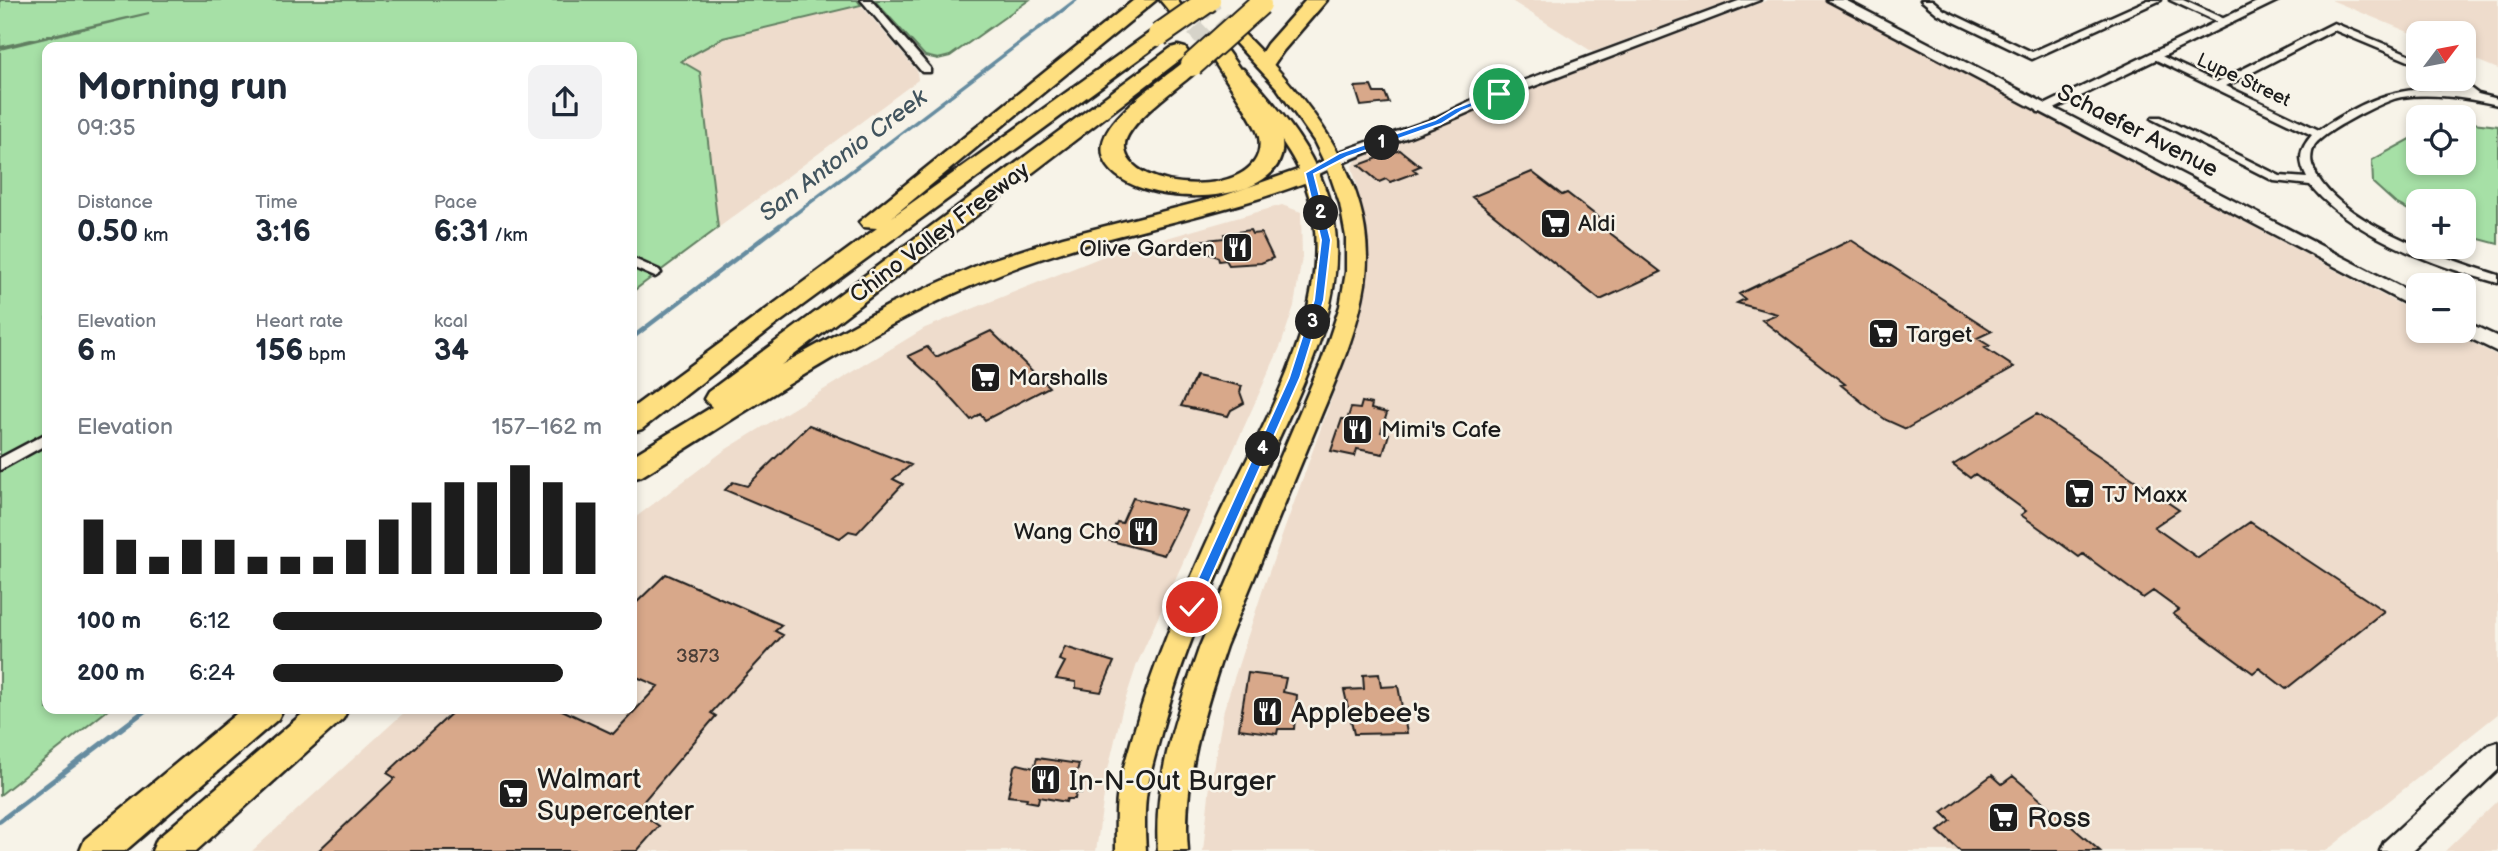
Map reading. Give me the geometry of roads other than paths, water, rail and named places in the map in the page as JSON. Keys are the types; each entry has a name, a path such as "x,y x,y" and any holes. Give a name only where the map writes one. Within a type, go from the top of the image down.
{"highway":[{"path":"764,321 786,291 1146,0"},
{"name":"Chino Valley Freeway","path":"637,418 764,321 1209,0"},
{"path":"1265,63 1271,51 1317,0"},
{"path":"1218,53 1270,135 1272,145 1267,162 1259,171 1237,183 1213,190 1162,189 1136,179 1116,158 1113,146 1118,134 1185,59 1257,1"},
{"name":"Chino Valley Freeway","path":"637,462 1185,59"},
{"path":"637,463 881,319 994,267 1060,245 1226,204 1329,163"},
{"path":"98,851 261,714"},
{"path":"170,851 325,714"}],"main road":[{"name":"Schaefer Avenue","path":"1834,0 2406,298"},
{"path":"1172,851 1172,808 1188,727 1201,680 1327,374 1348,316 1356,271 1356,241 1344,188 1329,163 1308,116 1265,63 1237,35"},
{"path":"1218,53 1283,125 1329,163"},
{"path":"1131,851 1131,803 1150,717 1179,636 1299,368 1319,300 1326,240 1329,163"},
{"path":"2476,333 2498,345"},
{"path":"2394,851 2498,753"}],"street":[{"path":"866,0 926,70"},
{"path":"1329,163 1348,145 1428,114 1459,109 1754,0"},
{"path":"1926,0 1941,12 2032,56 2156,0"},
{"path":"2175,0 2226,22"},
{"path":"2043,109 2272,0"},
{"path":"2218,86 2334,26 2406,57"},
{"name":"Lupe Street","path":"2153,56 2319,134"},
{"path":"2468,91 2474,96"},
{"path":"2498,102 2474,96 2426,92 2388,96 2319,134 2306,150 2306,164 2314,182 2344,211 2397,241 2455,267 2498,279"},
{"path":"2157,119 2278,179 2314,182"},
{"path":"637,264 655,273"},
{"path":"0,465 42,441"}],"waterway":[{"name":"San Antonio Creek","path":"778,227 1076,0"},
{"name":"San Antonio Creek","path":"637,334 780,225"},
{"name":"San Antonio Creek","path":"0,821 140,714"}],"tunnel":[{"path":"1202,0 1236,35"},
{"path":"1176,9 1217,52"}],"place":[{"name":"Aldi","path":"1555,223"},
{"name":"Olive Garden","path":"1238,248"},
{"name":"Target","path":"1883,334"},
{"name":"Marshalls","path":"985,377"},
{"name":"Mimi's Cafe","path":"1358,429"},
{"name":"TJ Maxx","path":"2079,494"},
{"name":"Wang Cho","path":"1144,531"},
{"name":"Applebee's","path":"1268,712"},
{"name":"In-N-Out Burger","path":"1046,780"},
{"name":"Walmart Supercenter","path":"514,794"},
{"name":"Ross","path":"2004,817"}]}
